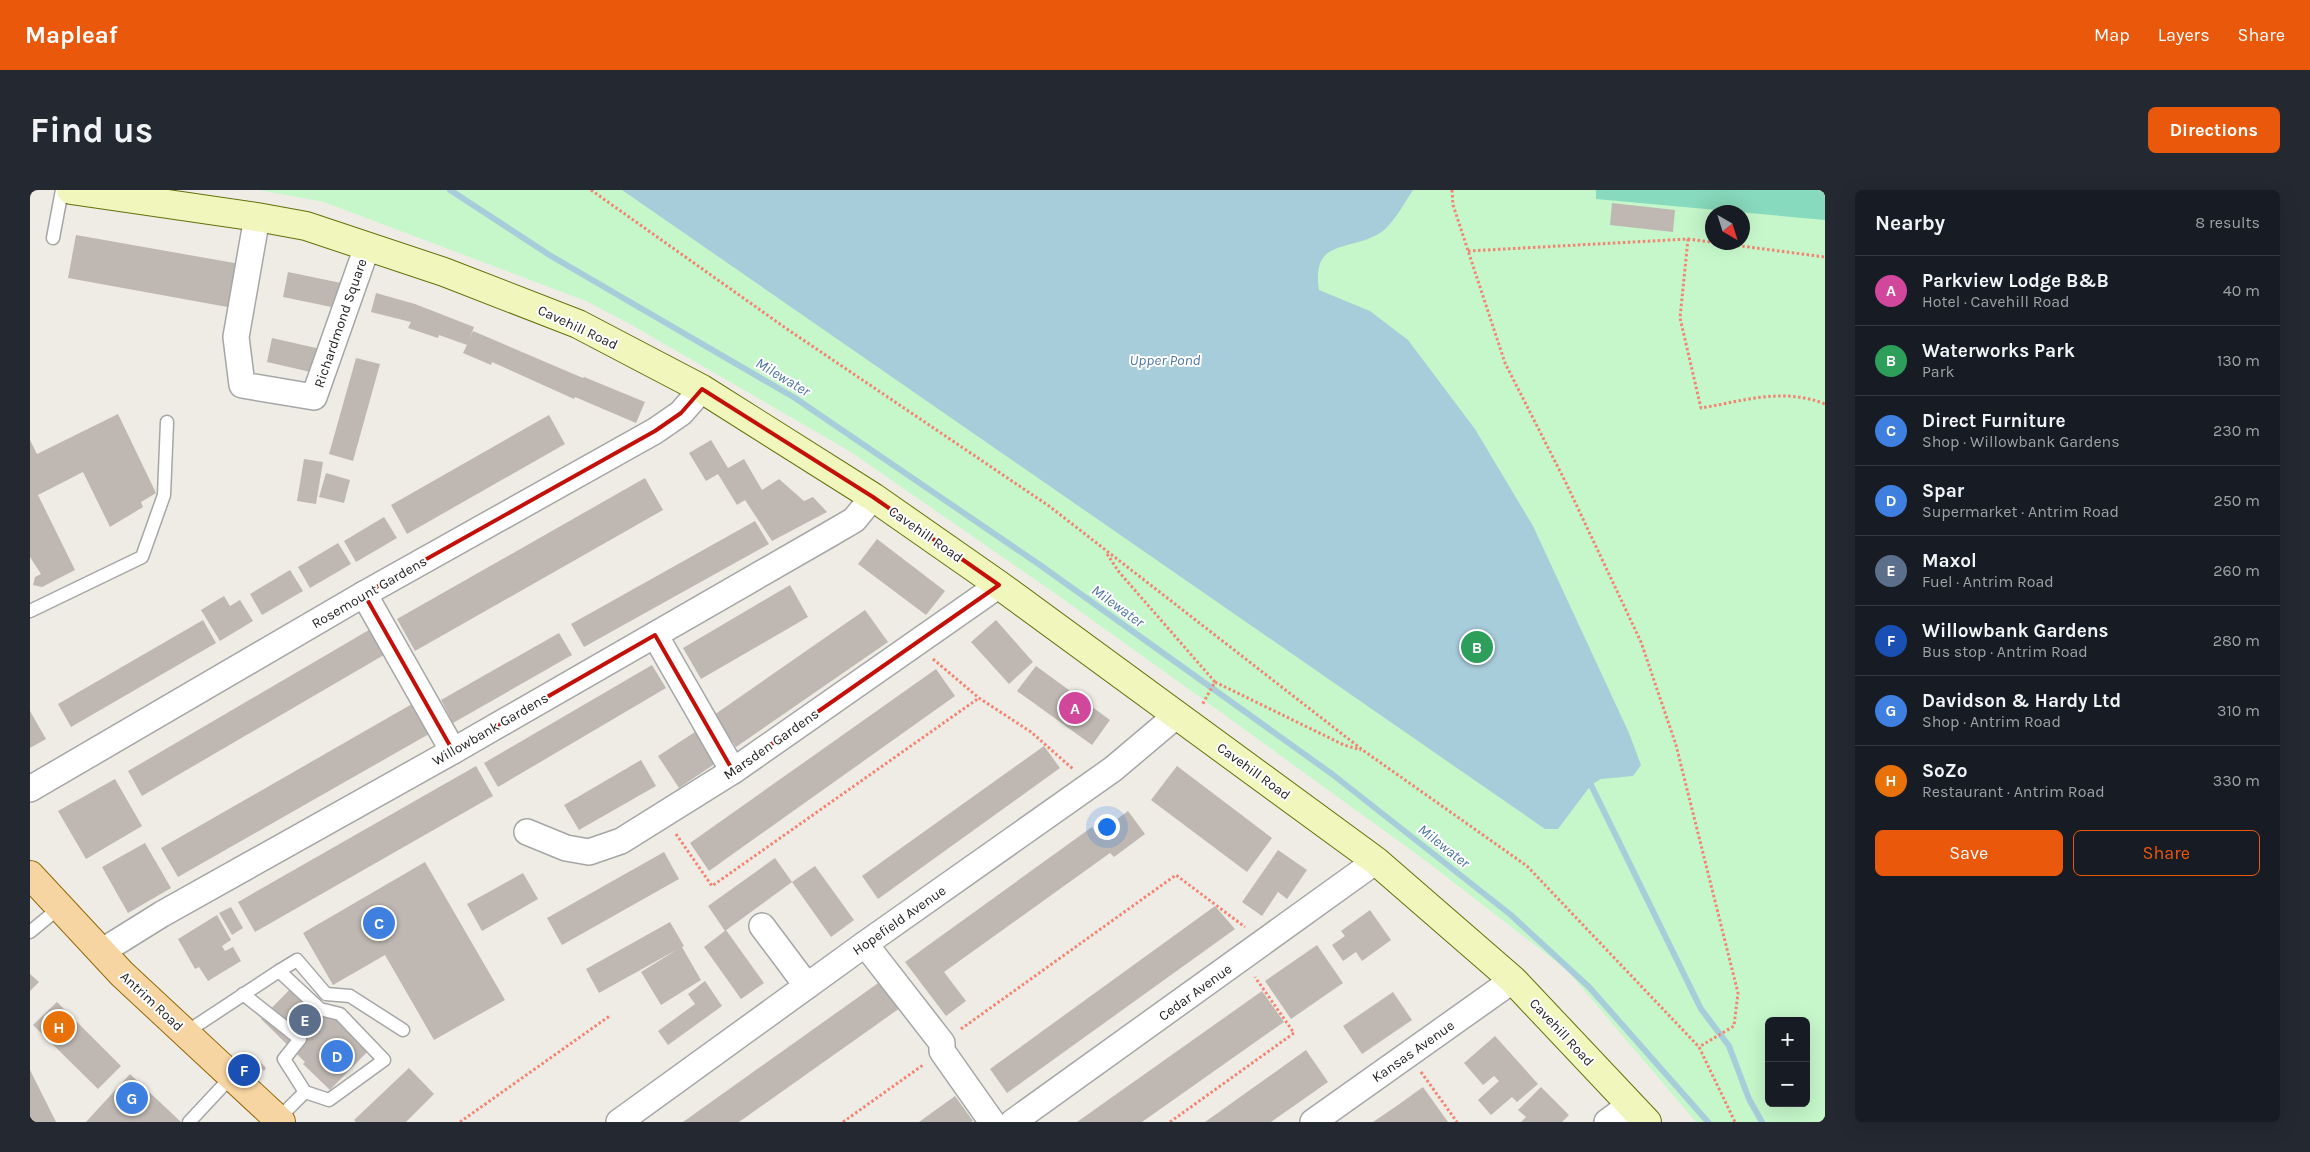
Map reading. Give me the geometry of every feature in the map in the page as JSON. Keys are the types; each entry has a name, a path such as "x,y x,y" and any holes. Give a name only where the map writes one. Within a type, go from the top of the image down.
{"main road":[{"name":"Cavehill Road","path":"71,190 306,226 444,272 578,324 702,390 873,497 999,585 1376,861 1513,980 1638,1114"},
{"name":"Antrim Road","path":"30,875 101,952 279,1121"}],"street":[{"name":"Richardmond Square","path":"257,217 236,337 242,385 314,397 367,247"},
{"name":"Rosemount Gardens","path":"30,789 364,594 655,431 681,413 702,390"},
{"name":"Willowbank Gardens","path":"101,952 162,914 453,751 854,520 873,497"},
{"name":"Marsden Gardens","path":"527,832 566,848 589,852 622,841 734,771 999,585"},
{"path":"364,594 453,751"},
{"path":"655,635 734,771"},
{"name":"Hopefield Avenue","path":"619,1122 806,986 1086,788 1178,715"},
{"name":"Cedar Avenue","path":"1014,1122 1376,861"},
{"path":"762,926 806,986"},
{"path":"865,944 942,1047 992,1122"},
{"name":"Kansas Avenue","path":"1313,1122 1513,980"},
{"path":"1607,1122 1638,1114"}],"lane":[{"path":"53,238 62,190"},
{"path":"30,611 142,556 164,495 167,422"},
{"path":"30,932 59,908"},
{"path":"185,1033 296,960 326,994 350,996 403,1030"},
{"path":"243,994 300,1039 284,1059 305,1092 330,1100 384,1060 340,1014 320,1009 279,971"},
{"path":"189,1122 232,1076"},
{"path":"279,1121 305,1092"}],"path":[{"path":"591,190 787,328 1048,506 1364,751 1527,866 1699,1047 1735,1122"},
{"path":"1452,190 1454,205 1468,251 1505,363 1566,483 1642,642 1676,745 1738,992 1734,1026 1699,1047"},
{"path":"1468,251 1688,239 1825,258"},
{"path":"1688,239 1680,318 1701,408 1778,394 1809,397 1825,404"},
{"path":"1106,551 1120,572 1214,682 1344,745 1364,751"},
{"path":"918,642 936,662 979,698 1031,732 1075,771 1086,788"},
{"path":"1204,700 1214,682"},
{"path":"662,815 712,886 979,698"},
{"path":"843,1122 1176,875 1264,941"},
{"path":"1170,1122 1294,1033 1242,958"},
{"path":"460,1122 611,1015"},
{"path":"1409,1054 1457,1122"}],"highlighted area":[{"path":"702,389 873,497 999,585 733,771 655,635 453,751 364,594 655,431 681,413"}],"green space":[{"path":"259,190 1825,190 1825,1122 1696,1122 1566,969 1422,858 1056,594 851,452 630,324 586,301 324,202"},
{"path":"1596,190 1825,190 1825,220 1750,213 1750,205 1705,205 1705,209 1596,199"}],"water":[{"name":"Upper Pond","path":"622,190 1413,190 1385,230 1368,239 1335,249 1327,254 1321,262 1318,273 1319,290 1370,311 1408,340 1475,429 1533,526 1629,733 1641,765 1633,776 1601,779 1591,785 1558,829 1545,829"}],"building":[{"path":"1612,203 1675,210 1673,232 1610,225"},
{"path":"76,235 240,264 233,308 68,278"},
{"path":"288,272 346,284 341,309 283,297"},
{"path":"376,293 415,304 474,327 469,340 473,331 645,402 636,423 575,397 574,399 492,362 491,365 463,353 467,345 439,335 438,338 408,328 411,322 371,312"},
{"path":"272,338 325,350 319,374 267,362"},
{"path":"356,358 380,364 353,461 329,454"},
{"path":"118,414 156,493 141,502 143,507 110,527 83,472 38,495 75,570 42,587 33,585 35,577 41,574 30,557 30,440 37,454"},
{"path":"549,415 565,444 407,534 391,505"},
{"path":"711,440 728,468 744,459 762,490 779,479 804,501 813,497 827,512 772,541 745,500 737,505 718,474 706,481 689,453"},
{"path":"304,459 323,462 316,504 297,501"},
{"path":"326,473 350,480 344,503 319,497"},
{"path":"645,478 663,510 415,651 397,619"},
{"path":"384,517 397,538 356,562 344,541"},
{"path":"755,521 769,544 584,647 571,624"},
{"path":"877,539 945,591 926,615 858,564"},
{"path":"338,543 351,564 310,588 298,567"},
{"path":"290,570 303,591 262,615 250,594"},
{"path":"790,585 808,617 701,679 683,648"},
{"path":"224,596 230,606 240,600 253,621 220,641 201,610"},
{"path":"865,610 888,642 736,747 714,715"},
{"path":"203,620 216,643 71,727 58,704"},
{"path":"996,620 1033,662 1009,684 971,642"},
{"path":"374,627 389,652 142,796 128,771"},
{"path":"559,633 572,655 453,723 441,700"},
{"path":"652,665 666,688 498,787 484,763"},
{"path":"1036,666 1110,720 1092,745 1017,691"},
{"path":"936,669 955,696 709,871 690,843"},
{"path":"412,704 429,734 178,877 161,848"},
{"path":"30,711 46,739 30,748"},
{"path":"695,732 716,763 679,788 658,756"},
{"path":"1044,746 1060,768 878,899 862,876"},
{"path":"641,760 656,786 579,830 564,805"},
{"path":"476,766 493,796 255,932 238,902"},
{"path":"1177,766 1272,838 1247,872 1151,800"},
{"path":"115,779 142,826 86,859 58,811"},
{"path":"1128,811 1145,834 1114,857 1110,853 944,972 966,1001 946,1016 905,962 1092,827 1097,834"},
{"path":"145,843 171,888 128,913 102,867"},
{"path":"1278,850 1307,870 1287,899 1278,892 1262,916 1242,902"},
{"path":"664,852 679,879 562,945 547,918"},
{"path":"775,858 792,882 725,931 708,906"},
{"path":"425,862 505,1000 434,1040 385,955 333,985 303,933"},
{"path":"815,866 854,920 831,937 792,882"},
{"path":"523,873 538,899 482,931 467,904"},
{"path":"1215,906 1235,929 1007,1093 990,1069"},
{"path":"231,907 243,928 232,935 219,913"},
{"path":"1370,910 1391,940 1362,961 1356,952 1343,961 1332,945 1345,936 1341,931"},
{"path":"217,915 231,940 222,946 225,951 233,947 241,961 208,981 199,967 195,969 178,939"},
{"path":"670,922 701,980 661,1005 641,972 678,949 599,993 586,969"},
{"path":"726,930 764,983 741,999 704,947"},
{"path":"1317,945 1343,983 1291,1019 1265,981"},
{"path":"30,974 39,982 30,991"},
{"path":"705,981 722,1006 668,1045 658,1031 695,1004 688,994"},
{"path":"881,981 900,1008 739,1122 683,1122"},
{"path":"295,984 345,1019 369,1050 330,1090 303,1064 305,1062 261,1019"},
{"path":"1262,991 1284,1022 1142,1122 1077,1122"},
{"path":"1393,992 1412,1020 1362,1054 1343,1026"},
{"path":"57,1002 121,1066 98,1089 33,1025"},
{"path":"1495,1036 1538,1084 1517,1102 1512,1097 1491,1115 1478,1100 1499,1081 1494,1076 1483,1085 1464,1063"},
{"path":"1306,1050 1328,1082 1271,1122 1205,1122"},
{"path":"256,1058 266,1068 264,1071 254,1061"},
{"path":"409,1068 434,1094 406,1122 356,1122 354,1120"},
{"path":"30,1070 56,1122 30,1122"},
{"path":"130,1074 181,1122 86,1122"},
{"path":"1423,1087 1448,1122 1373,1122 1398,1105"},
{"path":"1541,1087 1569,1115 1562,1122 1521,1122 1526,1117 1518,1110"},
{"path":"955,1096 973,1121 919,1122"}],"waterway":[{"name":"Milewater","path":"450,190 551,256 795,398 1040,565 1332,774 1511,915 1589,987 1708,1122"},
{"path":"1591,785 1701,1009 1729,1046 1749,1099 1762,1122"}],"place":[{"name":"Waterworks Park","path":"1477,647"},
{"name":"Parkview Lodge B&B","path":"1075,708"},
{"name":"Direct Furniture","path":"379,923"},
{"name":"Maxol","path":"305,1020"},
{"name":"SoZo","path":"59,1027"},
{"name":"Spar","path":"337,1056"},
{"name":"Willowbank Gardens","path":"244,1070"},
{"name":"Davidson & Hardy Ltd","path":"132,1098"}]}
